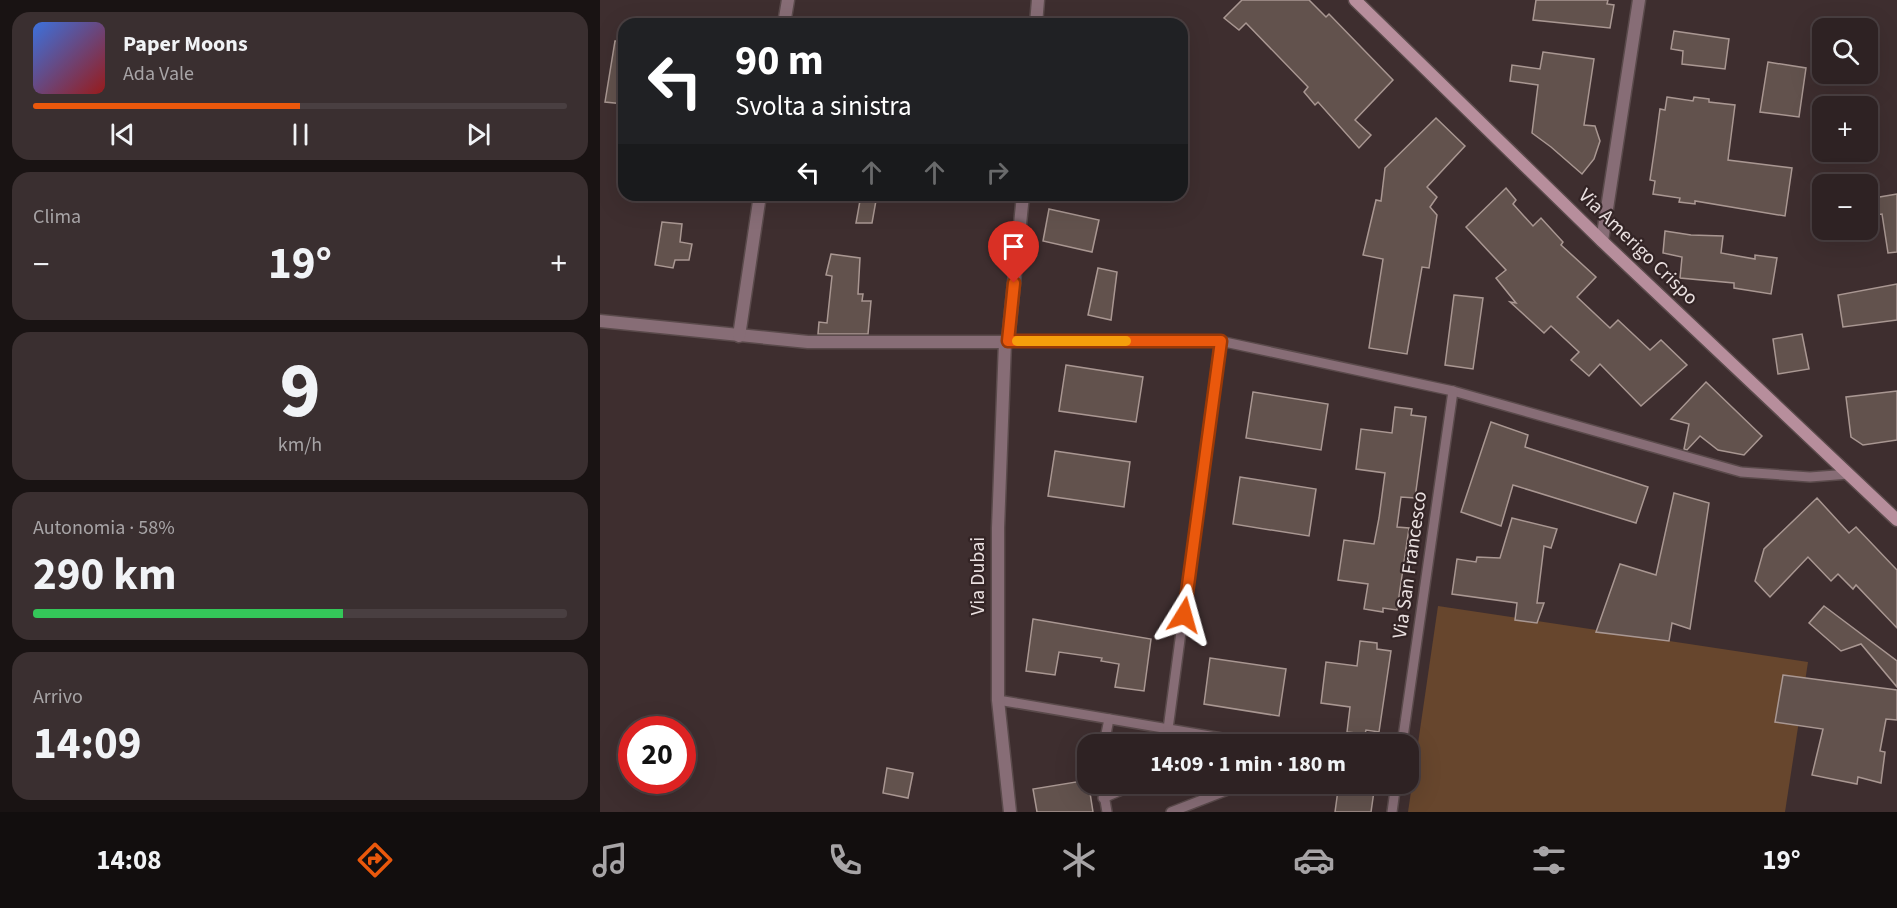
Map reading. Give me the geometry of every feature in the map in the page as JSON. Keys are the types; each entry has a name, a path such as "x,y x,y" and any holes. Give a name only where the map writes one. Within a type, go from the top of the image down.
{"street":[{"path":"785,18 788,0"},
{"path":"1036,18 1038,0"},
{"name":"Via Amerigo Crispo","path":"1355,0 1602,241 1897,520"},
{"path":"1602,241 1639,0"},
{"path":"739,336 759,201"},
{"name":"Via Dubai","path":"1010,812 998,700 998,528 1006,341 1022,201"},
{"path":"600,321 807,342 1006,341"}],"lane":[{"path":"1006,341 1221,341 1453,391 1741,472 1810,477 1849,474"},
{"path":"1168,729 1221,341"},
{"name":"Via San Francesco","path":"1402,734 1453,391"},
{"path":"998,700 1198,734"},
{"path":"1106,734 1108,719"},
{"path":"1103,794 1107,812"},
{"path":"1104,798 1113,794"},
{"path":"1171,812 1218,794"},
{"path":"1392,812 1394,794"}],"shaded area":[{"path":"1438,606 1808,662 1785,812 1408,812 1411,794 1419,794 1419,736"}],"building":[{"path":"1242,0 1309,0 1326,17 1329,14 1393,80 1355,120 1371,135 1359,148 1318,102 1315,105 1304,92 1308,87 1246,23 1239,30 1224,18"},
{"path":"1536,0 1608,0 1607,4 1614,5 1610,28 1533,20"},
{"path":"1674,31 1729,39 1725,69 1682,64 1683,51 1671,49"},
{"path":"615,41 618,41 618,103 605,102"},
{"path":"1543,52 1594,59 1584,125 1595,126 1600,141 1594,159 1582,174 1532,133 1538,85 1510,81 1512,65 1540,69"},
{"path":"1768,62 1806,68 1799,117 1760,112"},
{"path":"1667,97 1693,101 1694,97 1709,99 1709,102 1735,105 1728,160 1792,168 1785,216 1695,201 1695,204 1679,202 1680,198 1653,194 1655,181 1650,180 1660,109 1665,110"},
{"path":"1436,118 1465,146 1427,187 1437,197 1430,207 1437,215 1429,268 1422,267 1407,354 1369,348 1383,259 1363,255 1376,200 1381,201 1385,168"},
{"path":"1506,188 1516,200 1513,204 1533,226 1541,218 1563,242 1561,245 1596,277 1577,297 1610,328 1618,320 1650,350 1661,340 1687,365 1641,406 1600,364 1589,376 1571,360 1579,352 1551,326 1544,333 1510,302 1516,303 1496,278 1506,270 1466,227"},
{"path":"1897,194 1897,252 1888,253 1882,214 1878,215 1878,197"},
{"path":"860,201 876,201 872,223 856,223"},
{"path":"1049,209 1099,220 1092,252 1043,241"},
{"path":"662,222 682,224 680,242 692,244 689,260 675,260 673,268 655,265"},
{"path":"1665,231 1723,236 1721,253 1755,259 1755,255 1777,258 1771,294 1734,288 1734,283 1680,278 1682,257 1663,253"},
{"path":"831,254 860,258 858,294 863,294 862,301 871,301 868,334 818,334 819,322 827,323 832,276 826,275"},
{"path":"1098,268 1117,272 1111,320 1088,315"},
{"path":"1897,284 1897,320 1843,327 1838,295"},
{"path":"1454,295 1483,298 1473,369 1445,365"},
{"path":"1802,334 1809,369 1778,374 1773,339"},
{"path":"1066,365 1143,377 1136,422 1059,411"},
{"path":"1706,382 1762,436 1744,455 1718,450 1700,436 1687,450 1684,449 1689,424 1671,419"},
{"path":"1897,391 1897,440 1863,445 1851,437 1846,397"},
{"path":"1253,392 1328,404 1321,450 1246,438"},
{"path":"1395,407 1412,409 1411,415 1426,417 1415,498 1401,497 1397,527 1409,528 1397,610 1383,608 1383,612 1364,609 1368,584 1338,580 1344,540 1374,544 1379,518 1385,473 1356,469 1361,429 1392,433"},
{"path":"1491,422 1528,435 1525,447 1648,487 1636,523 1513,485 1501,526 1461,512"},
{"path":"1055,451 1130,462 1124,507 1048,496"},
{"path":"1240,477 1316,489 1309,536 1233,524"},
{"path":"1674,493 1709,503 1690,629 1672,623 1669,641 1596,632 1620,564 1656,575"},
{"path":"1817,498 1849,533 1856,527 1897,570 1897,628 1856,585 1853,589 1838,574 1831,581 1808,557 1770,597 1755,581 1764,549"},
{"path":"1512,518 1557,529 1551,548 1544,546 1537,603 1544,603 1537,623 1515,620 1517,603 1452,594 1457,559 1476,562 1477,557 1500,558"},
{"path":"1824,606 1897,661 1897,687 1861,644 1841,651 1809,623"},
{"path":"1033,619 1151,639 1144,691 1115,687 1119,664 1101,661 1102,658 1059,652 1055,675 1026,671"},
{"path":"1360,641 1377,643 1377,649 1391,651 1379,732 1366,730 1365,734 1347,732 1350,707 1321,703 1326,662 1357,666"},
{"path":"1210,658 1286,669 1279,716 1204,704"},
{"path":"1783,675 1897,690 1897,720 1886,719 1880,751 1885,752 1881,783 1858,777 1857,784 1812,775 1823,729 1775,722"},
{"path":"887,768 913,773 908,798 883,793"},
{"path":"1077,782 1077,794 1090,794 1093,812 1037,812 1033,789"},
{"path":"1337,794 1374,794 1371,812 1335,812"}],"slow traffic":[{"path":"1017,341 1126,341"}],"route":[{"path":"1014,283 1008,341 1221,341 1184,615"}]}
